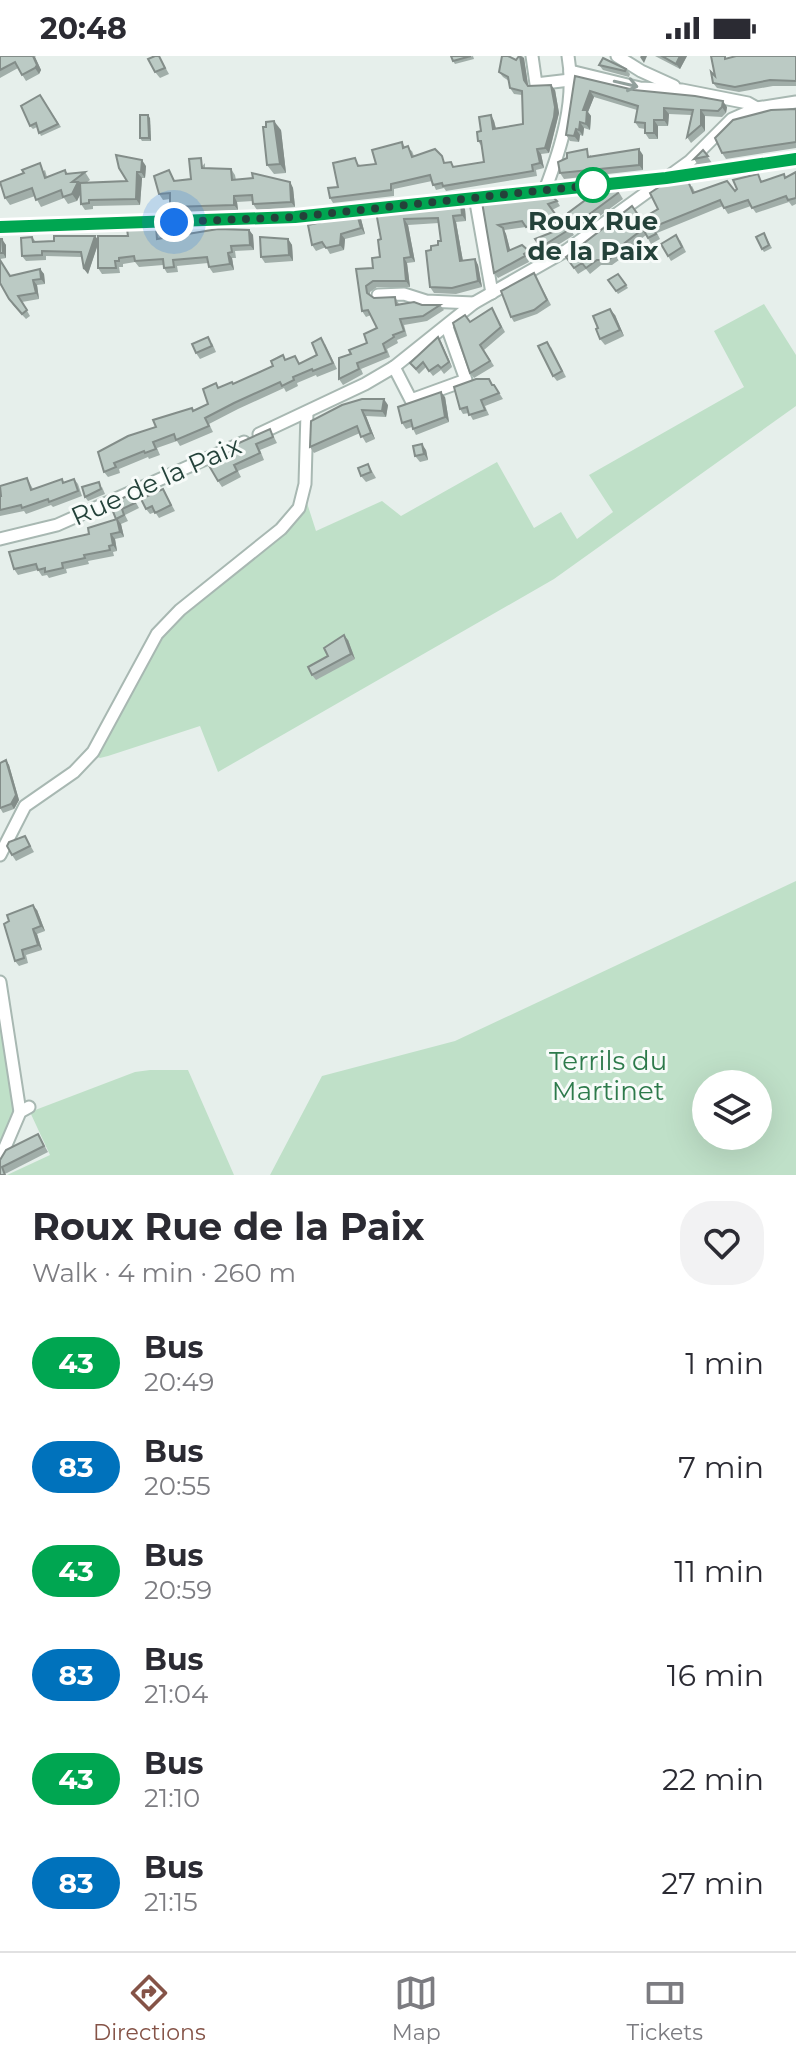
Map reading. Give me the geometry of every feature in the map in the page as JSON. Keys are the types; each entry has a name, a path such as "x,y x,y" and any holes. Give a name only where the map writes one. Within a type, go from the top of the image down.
{"street":[{"path":"532,56 536,84 570,76 640,88 682,90 748,103 757,108 796,102"},
{"path":"545,190 562,144 570,76 568,56"},
{"path":"617,56 682,90"},
{"name":"Rue de la Paix","path":"0,539 57,525 365,384 394,367 474,303 567,250 690,161 732,119 757,108"},
{"path":"0,227 295,217 666,178 796,159"},
{"path":"475,197 492,293"},
{"path":"378,295 404,294 426,301 474,303"},
{"path":"394,367 411,400 466,380 447,327"},
{"path":"0,855 25,806 74,772 93,752 157,634 180,610 281,529 299,508 305,484 307,412"},
{"path":"0,982 25,1109 0,1159"}],"green space":[{"path":"764,304 796,355 796,406 554,579 218,772 200,726 108,756 100,758 94,755 164,630 302,513 307,503 316,531 382,501 401,516 497,462 534,528 561,512 577,539 613,512 589,475 744,387 714,331"},
{"name":"Terrils du Martinet","path":"796,881 796,1175 270,1175 322,1076 455,1041"},
{"path":"0,997 15,1109 0,1148"},
{"path":"188,1070 234,1175 7,1175 50,1155 30,1112 135,1072"}],"building":[{"path":"0,56 33,56 37,65 22,75 15,62 0,70"},
{"path":"159,56 165,68 155,72 148,59"},
{"path":"451,56 471,56 453,61"},
{"path":"502,56 516,60 520,56 528,86 551,85 554,117 545,148 537,149 540,163 532,165 533,171 443,186 442,183 433,185 430,175 391,184 391,190 330,198 328,188 338,187 333,163 355,158 358,166 376,164 372,150 402,142 403,148 408,146 412,157 435,149 444,163 451,162 453,167 484,162 477,132 481,131 479,117 491,115 493,129 523,124 522,91 510,88 508,77 499,72"},
{"path":"662,56 680,56 676,64"},
{"path":"711,56 725,56 725,59 736,56 796,56 796,81 770,80 735,87 713,83 711,72 715,76"},
{"path":"603,58 626,69 625,71 599,65"},
{"path":"575,76 634,90 723,101 722,107 718,111 701,110 701,125 687,137 693,110 664,108 664,120 654,120 654,133 645,133 645,123 635,122 638,106 590,91 583,110 587,110 586,124 580,122 574,136 566,135"},
{"path":"40,95 58,124 39,133 36,123 30,126 21,106"},
{"path":"796,109 796,142 722,153 715,138 733,120 771,110"},
{"path":"140,115 148,115 149,138 140,138"},
{"path":"274,121 280,164 267,165 263,127 266,127 266,122"},
{"path":"587,149 588,157 639,149 639,165 560,173 558,162 567,158 567,153"},
{"path":"703,150 708,156 694,159"},
{"path":"116,155 142,160 141,172 137,172 136,199 89,200 89,203 81,204 80,183 127,181"},
{"path":"201,158 202,168 231,169 232,180 253,178 252,173 290,182 291,202 253,204 252,195 234,196 234,205 170,207 170,193 159,194 154,176 169,170 174,181 191,179 189,159"},
{"path":"40,163 45,178 65,170 66,174 85,172 72,182 78,182 72,194 63,197 61,190 36,200 32,188 5,198 0,182"},
{"path":"796,172 796,198 788,200 786,196 752,208 748,200 724,208 720,200 653,227 656,234 648,238 643,229 613,252 615,255 608,260 597,260 586,268 582,263 574,268 566,257 632,206 641,219 658,209 650,193 662,185 688,181 693,193 727,181 735,191 733,180 758,174 761,182 784,174 785,178"},
{"path":"615,186 618,193 572,227 568,213 603,187"},
{"path":"549,193 557,201 548,204 558,218 526,227 522,221 498,225 503,228 508,251 522,245 529,251 494,273 482,202"},
{"path":"461,203 462,215 453,216 460,261 475,259 478,281 452,288 430,287 426,251 441,241 438,218 404,219 411,257 404,258 406,281 373,281 366,286 367,293 374,298 395,297 396,305 414,302 440,305 423,316 400,319 404,331 383,344 386,352 357,363 359,369 339,379 339,358 367,343 364,334 377,328 368,310 362,311 356,269 373,268 372,258 380,257 378,240 381,239 376,212"},
{"path":"357,214 361,228 341,234 340,245 326,248 322,242 312,245 308,225"},
{"path":"568,226 570,229 541,247 535,239"},
{"path":"156,227 157,239 218,229 249,230 250,245 231,246 232,252 228,253 230,264 209,267 207,257 173,260 174,267 164,268 163,259 135,261 134,256 119,258 115,261 116,268 98,268 98,236 128,236 127,229"},
{"path":"764,233 769,245 762,249 756,237"},
{"path":"676,235 682,247 668,256 661,244"},
{"path":"54,236 95,236 84,269 81,252 42,251 42,255 22,256 21,238 32,237 33,242 54,241"},
{"path":"260,237 288,239 289,255 261,257"},
{"path":"0,260 10,276 40,269 41,279 33,280 36,293 18,296 27,310 22,314 0,283"},
{"path":"534,273 547,300 534,310 511,317 501,291"},
{"path":"618,274 626,285 616,291 608,280"},
{"path":"492,308 501,327 480,345 490,361 470,373 453,323 465,315 470,322"},
{"path":"610,309 620,330 600,339 593,316"},
{"path":"208,337 212,346 196,353 192,344"},
{"path":"438,337 449,362 429,371 423,362 416,369 410,363"},
{"path":"321,338 333,363 234,403 205,418 209,426 176,440 174,434 153,442 156,449 114,463 116,467 104,472 98,452 128,436 156,427 153,420 192,408 193,411 208,404 203,389 216,383 218,388 233,384 273,366 271,361 283,355 285,360 295,356 299,364 317,355 312,343"},
{"path":"547,342 562,371 553,376 538,346"},
{"path":"476,379 489,379 499,393 481,400 485,410 469,415 467,407 460,409 454,387"},
{"path":"441,392 445,417 413,429 411,420 402,423 398,407"},
{"path":"362,399 384,399 382,411 362,410 371,433 361,437 357,426 310,447 311,421 342,405"},
{"path":"270,429 273,437 256,444 260,453 234,465 237,471 218,481 208,464 232,451 230,447"},
{"path":"422,444 424,454 415,456 413,446"},
{"path":"368,464 371,472 361,476 358,468"},
{"path":"27,478 31,490 62,479 63,483 74,479 78,491 49,502 48,499 22,508 21,505 0,510 0,486"},
{"path":"99,482 101,489 85,497 82,487"},
{"path":"163,489 171,505 155,513 152,506 146,509 141,499"},
{"path":"131,494 135,503 122,509 124,515 116,519 110,504"},
{"path":"117,519 120,532 111,534 113,545 109,546 110,550 84,555 85,558 62,563 63,568 45,572 45,568 38,570 36,564 14,569 9,552 89,534 88,528"},
{"path":"344,635 351,654 312,675 308,667 328,656 324,648"},
{"path":"6,760 16,795 11,804 0,808 0,763"},
{"path":"25,836 30,846 12,855 7,846 9,842"},
{"path":"33,905 41,926 33,929 38,945 22,950 24,958 15,961 4,924 9,921 7,915"},
{"path":"38,1134 44,1146 2,1167 5,1175 0,1175 0,1160 6,1150"}],"bus line":[{"name":"43","path":"0,227 295,217 666,178 796,159"}],"place":[{"name":"Roux Rue de la Paix","path":"593,185"}],"route":[{"path":"174,222 295,217 593,185"}]}
